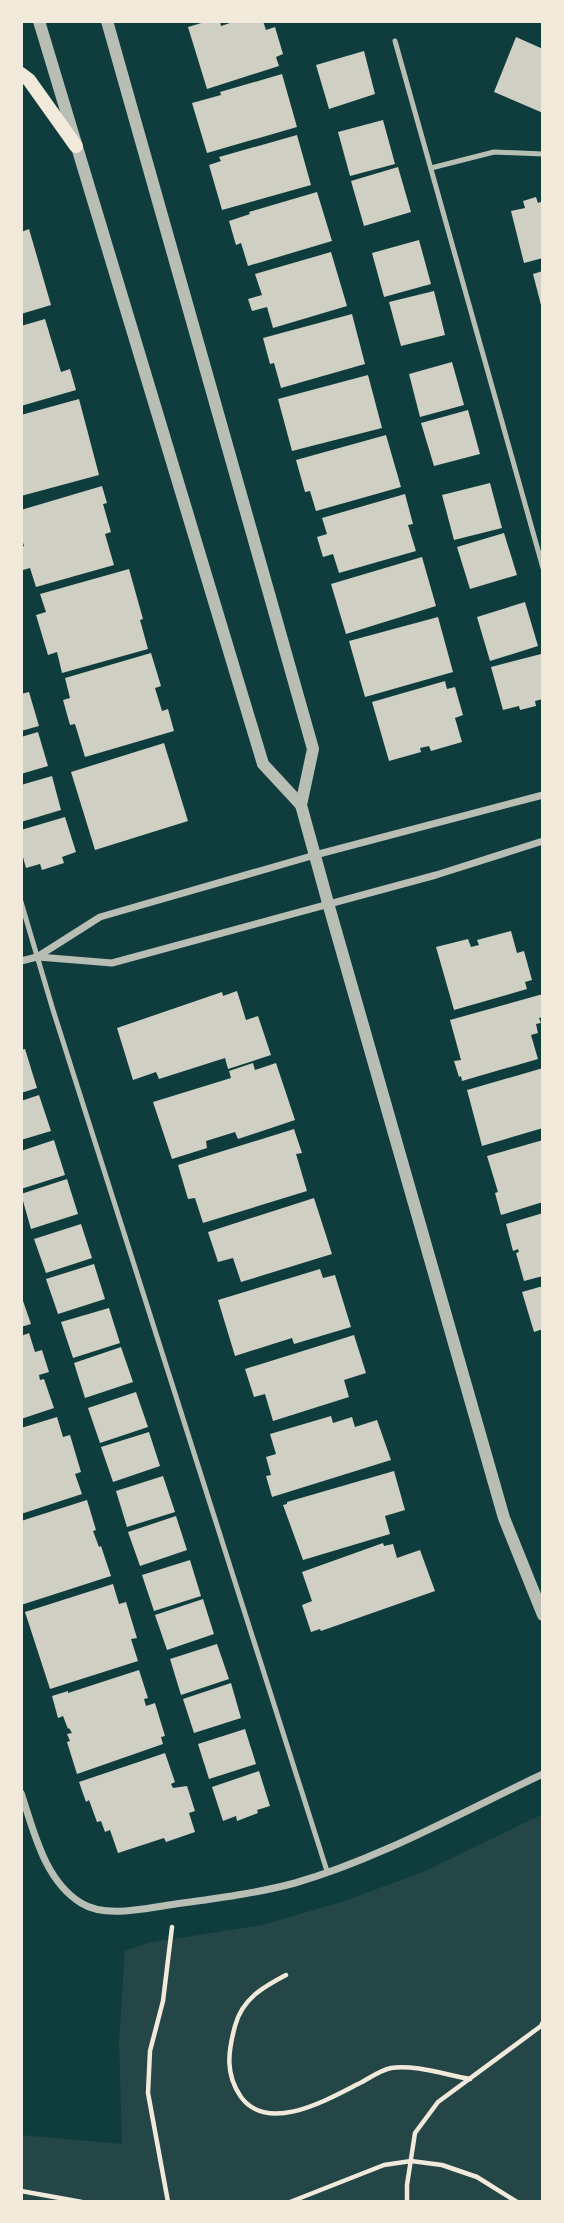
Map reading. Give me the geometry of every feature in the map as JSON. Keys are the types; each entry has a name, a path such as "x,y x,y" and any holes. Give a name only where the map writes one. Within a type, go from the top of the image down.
{"main road":[{"path":"21,74 29,80 76,146"}],"street":[{"path":"39,21 262,764 302,805"},
{"path":"107,21 313,749 302,805 328,903 504,1518 543,1615"},
{"path":"21,961 37,957 100,917 315,855 543,795"},
{"path":"37,957 112,963 436,875 543,841"},
{"path":"21,1793 38,1845 56,1880 82,1903 116,1913 223,1898 295,1883 376,1853 543,1774"}],"lane":[{"path":"395,41 543,568"},
{"path":"430,168 494,152 543,154"},
{"path":"21,902 327,1871"}],"path":[{"path":"168,2202 148,2093 150,2051 163,2001 174,1904"},
{"path":"286,1975 250,1997 236,2019 228,2059 232,2084 248,2106 260,2112 274,2114 312,2106 388,2068 403,2067 470,2079"},
{"path":"407,2202 415,2133 438,2102 543,2022"},
{"path":"290,2202 384,2165 411,2161 442,2165 477,2177 517,2202"},
{"path":"21,2191 82,2202"}],"shaded area":[{"path":"543,1814 543,2202 21,2202 21,2135 122,2144 119,2043 125,1951 147,1943 263,1925 344,1901 423,1872"}],"building":[{"path":"208,21 220,21 221,26 230,21 263,21 266,30 275,27 283,54 276,57 279,66 207,89 188,27"},
{"path":"516,37 543,49 543,113 494,92"},
{"path":"364,51 375,94 329,109 316,65"},
{"path":"282,74 297,127 207,153 192,103"},
{"path":"383,120 395,164 350,176 338,132"},
{"path":"297,135 311,185 222,210 209,165 221,161 219,157"},
{"path":"398,167 411,212 364,226 351,181"},
{"path":"317,192 332,241 248,266 241,243 236,245 229,221 250,214 249,212"},
{"path":"536,197 538,203 543,201 543,258 524,263 511,211 525,208 523,201"},
{"path":"29,229 51,305 21,314 21,232"},
{"path":"419,240 431,284 384,297 372,253"},
{"path":"331,252 347,306 273,328 267,307 252,311 248,299 262,295 255,274"},
{"path":"543,271 543,309 542,309 533,274"},
{"path":"434,291 445,335 401,346 389,302"},
{"path":"352,314 365,364 281,388 274,363 270,364 263,338"},
{"path":"45,319 61,372 70,369 76,390 21,406 21,326"},
{"path":"452,362 464,405 420,417 409,374"},
{"path":"368,375 382,428 292,451 278,399"},
{"path":"79,399 99,475 21,496 21,415"},
{"path":"468,410 480,454 434,466 421,423"},
{"path":"386,435 401,487 316,511 310,491 305,492 296,460"},
{"path":"490,483 502,528 454,540 442,495"},
{"path":"102,486 107,503 103,504 111,532 105,534 114,565 36,587 30,568 23,570 21,562 21,547 24,546 21,536 21,510"},
{"path":"405,494 413,524 408,525 416,551 339,573 333,554 323,557 317,537 327,534 322,518"},
{"path":"504,533 517,575 470,589 457,547"},
{"path":"422,557 436,606 346,634 331,584"},
{"path":"129,569 148,649 62,673 57,652 48,655 36,615 46,612 40,594"},
{"path":"525,602 538,646 490,661 477,617"},
{"path":"438,617 453,672 365,697 349,641"},
{"path":"151,653 161,686 155,688 162,711 168,709 174,731 85,757 75,724 70,725 63,700 70,698 65,678"},
{"path":"541,654 543,699 535,701 536,706 503,710 491,667"},
{"path":"445,681 447,689 455,687 463,715 455,718 462,742 431,751 429,746 420,748 421,752 389,761 372,702"},
{"path":"29,692 39,726 21,731 21,694"},
{"path":"38,732 48,766 21,774 21,737"},
{"path":"164,743 188,821 95,850 71,772"},
{"path":"52,776 61,810 21,822 21,785"},
{"path":"65,817 76,852 62,857 64,863 42,870 40,864 26,868 21,850 21,830"},
{"path":"511,931 517,953 524,951 532,980 525,982 527,989 454,1010 436,947 468,939 471,947 479,945 477,940"},
{"path":"237,991 246,1020 258,1016 271,1055 228,1069 225,1058 159,1079 156,1072 133,1080 117,1028 222,992 223,996"},
{"path":"543,994 543,1017 539,1018 541,1023 536,1024 538,1033 531,1035 538,1059 462,1081 454,1061 461,1060 450,1020"},
{"path":"25,1049 37,1088 21,1093 21,1050"},
{"path":"253,1063 255,1070 276,1063 295,1120 238,1139 235,1132 206,1141 207,1148 172,1159 153,1102 231,1078 229,1071"},
{"path":"543,1068 543,1128 482,1146 467,1090"},
{"path":"39,1095 51,1131 21,1140 21,1101"},
{"path":"294,1129 302,1153 296,1154 307,1191 203,1223 195,1198 188,1199 178,1165"},
{"path":"54,1140 65,1175 21,1189 21,1151"},
{"path":"543,1140 543,1202 501,1215 495,1193 498,1192 487,1156"},
{"path":"67,1179 78,1214 31,1229 21,1194"},
{"path":"314,1198 332,1254 241,1282 233,1258 218,1262 208,1232"},
{"path":"543,1213 543,1276 524,1281 516,1253 519,1252 518,1249 513,1251 506,1224"},
{"path":"81,1224 92,1258 46,1273 34,1239"},
{"path":"94,1264 105,1299 58,1314 46,1279"},
{"path":"320,1269 323,1278 335,1275 351,1327 294,1344 292,1338 235,1356 218,1300"},
{"path":"543,1286 543,1329 534,1332 522,1292"},
{"path":"23,1301 31,1324 21,1327 21,1302"},
{"path":"109,1308 120,1343 73,1358 61,1322"},
{"path":"29,1333 35,1352 42,1350 49,1372 39,1375 40,1380 44,1379 54,1408 21,1419 21,1336"},
{"path":"354,1335 366,1373 344,1380 349,1397 273,1421 265,1394 254,1397 245,1369"},
{"path":"121,1347 133,1382 85,1398 74,1363"},
{"path":"136,1392 148,1427 100,1443 88,1408"},
{"path":"331,1416 333,1423 352,1417 355,1427 377,1420 391,1460 272,1497 266,1476 271,1475 266,1457 276,1454 270,1434"},
{"path":"57,1417 63,1437 70,1435 81,1472 75,1474 82,1494 21,1514 21,1428"},
{"path":"149,1432 160,1466 113,1482 101,1447"},
{"path":"394,1471 405,1510 385,1516 390,1534 303,1560 283,1505"},
{"path":"163,1476 175,1512 127,1527 116,1491"},
{"path":"87,1500 96,1530 93,1531 111,1576 21,1605 21,1521"},
{"path":"176,1516 187,1550 140,1566 128,1532"},
{"path":"383,1543 384,1546 393,1544 397,1558 420,1550 435,1591 321,1631 311,1632 302,1605 312,1601 302,1572"},
{"path":"190,1560 201,1596 154,1611 142,1575"},
{"path":"113,1584 119,1604 126,1602 137,1638 131,1639 138,1661 50,1689 25,1612"},
{"path":"203,1599 214,1634 167,1650 155,1615"},
{"path":"217,1644 229,1679 181,1695 170,1659"},
{"path":"139,1670 148,1698 144,1699 146,1706 155,1703 165,1736 161,1737 163,1744 77,1774 67,1742 70,1741 67,1734 72,1733 63,1716 58,1718 52,1696"},
{"path":"231,1683 241,1718 194,1733 183,1699"},
{"path":"245,1729 256,1764 209,1779 198,1744"},
{"path":"165,1753 175,1782 171,1784 173,1788 187,1786 195,1811 189,1813 195,1832 166,1842 164,1838 118,1853 110,1830 105,1832 101,1821 97,1822 79,1782"},
{"path":"259,1771 270,1806 237,1821 236,1816 223,1821 212,1787"}]}
